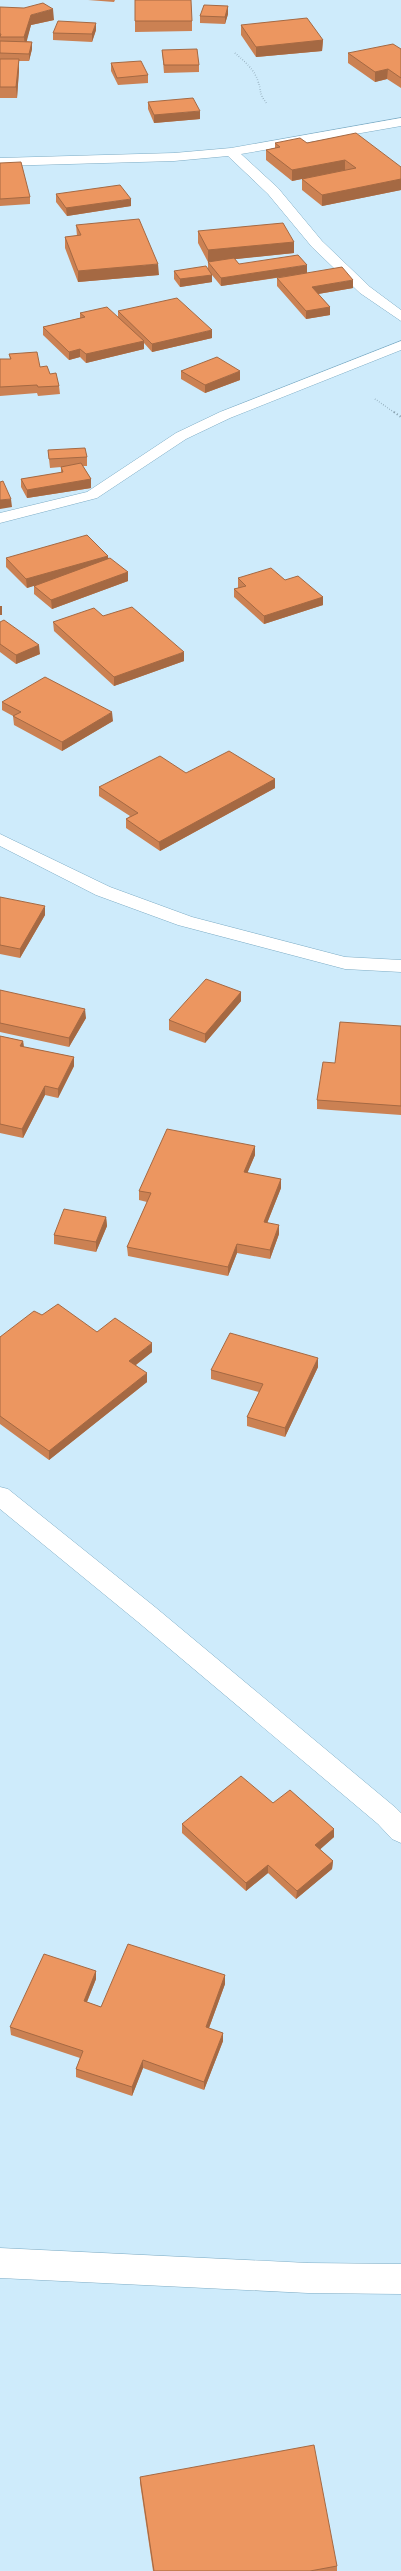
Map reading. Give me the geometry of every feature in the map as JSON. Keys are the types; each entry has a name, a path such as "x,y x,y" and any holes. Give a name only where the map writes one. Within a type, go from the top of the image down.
{"street":[{"path":"0,162 174,157 230,152 401,122"},
{"path":"230,152 273,191 317,244 366,290 401,317"},
{"path":"0,518 92,495 181,436 225,415 356,365 401,345"},
{"path":"0,839 103,891 185,921 345,963 401,966"},
{"path":"0,1496 78,1558 238,1694 387,1816 401,1831"},
{"path":"8,2269 308,2278 401,2279"}],"path":[{"path":"235,53 252,67 261,86 259,94 272,111 320,136"}],"building":[{"path":"135,0 191,0 192,21 135,21"},
{"path":"43,3 53,9 31,15 24,37 0,37 0,7 24,8"},
{"path":"204,5 228,6 225,17 200,16"},
{"path":"307,18 323,40 256,47 241,25"},
{"path":"58,21 96,23 92,34 53,33"},
{"path":"0,41 32,42 29,54 0,53"},
{"path":"393,44 401,49 401,78 388,69 375,72 348,53"},
{"path":"197,49 199,65 164,65 162,50"},
{"path":"0,59 19,59 16,87 0,87"},
{"path":"141,61 148,75 117,78 111,63"},
{"path":"193,98 200,111 154,115 148,102"},
{"path":"356,133 401,167 401,179 322,195 302,179 356,168 345,160 292,170 266,150 280,147 275,143 300,138 307,143"},
{"path":"21,162 30,197 0,199 0,163"},
{"path":"120,185 131,199 66,208 56,194"},
{"path":"139,219 158,264 78,271 65,237 81,235 76,225"},
{"path":"283,223 294,242 208,250 198,231"},
{"path":"298,255 307,265 221,278 208,262 234,258 239,264"},
{"path":"206,266 212,275 180,279 174,271"},
{"path":"342,267 353,280 312,287 330,307 306,311 277,278"},
{"path":"177,298 212,330 152,344 118,311"},
{"path":"107,307 144,341 86,354 80,349 69,352 43,327 85,317 80,313"},
{"path":"37,352 40,367 47,366 50,374 56,373 59,386 38,387 37,385 0,387 0,359 11,359 9,354"},
{"path":"217,357 240,371 205,385 181,371"},
{"path":"85,448 87,457 49,459 48,450"},
{"path":"81,463 91,479 27,490 21,479 63,472 61,467"},
{"path":"3,481 11,499 0,500 0,482"},
{"path":"87,535 108,556 26,579 6,558"},
{"path":"110,558 128,572 51,600 34,586"},
{"path":"271,568 285,580 298,576 323,597 264,616 234,589 246,586 238,578"},
{"path":"132,607 184,652 114,677 53,622 94,608 103,616"},
{"path":"4,620 39,645 16,655 0,644 0,622"},
{"path":"45,677 112,712 62,742 13,716 21,712 2,702"},
{"path":"229,751 275,779 159,842 126,819 138,813 99,787 160,756 186,773"},
{"path":"0,897 45,906 20,949 0,945"},
{"path":"206,979 241,992 205,1034 169,1020"},
{"path":"0,990 85,1009 69,1038 0,1023"},
{"path":"340,1022 401,1026 401,1106 317,1100 323,1062 335,1063"},
{"path":"0,1036 23,1041 20,1046 74,1057 58,1089 45,1086 22,1129 0,1124"},
{"path":"167,1129 255,1146 244,1172 281,1179 264,1222 279,1225 270,1250 237,1244 228,1267 127,1247 151,1193 139,1191"},
{"path":"64,1209 106,1217 96,1242 54,1235"},
{"path":"58,1304 97,1332 115,1318 152,1343 129,1361 147,1373 49,1451 0,1416 0,1337 34,1311 42,1315"},
{"path":"230,1333 318,1358 285,1428 247,1417 263,1384 211,1370"},
{"path":"241,1776 273,1803 290,1790 334,1829 315,1845 333,1861 297,1891 268,1865 246,1883 182,1824"},
{"path":"128,1944 225,1975 206,2027 223,2033 204,2082 143,2060 132,2087 76,2069 83,2051 10,2027 44,1954 96,1971 84,2001 101,2007"},
{"path":"314,2445 337,2566 310,2571 154,2571 140,2477"}]}
